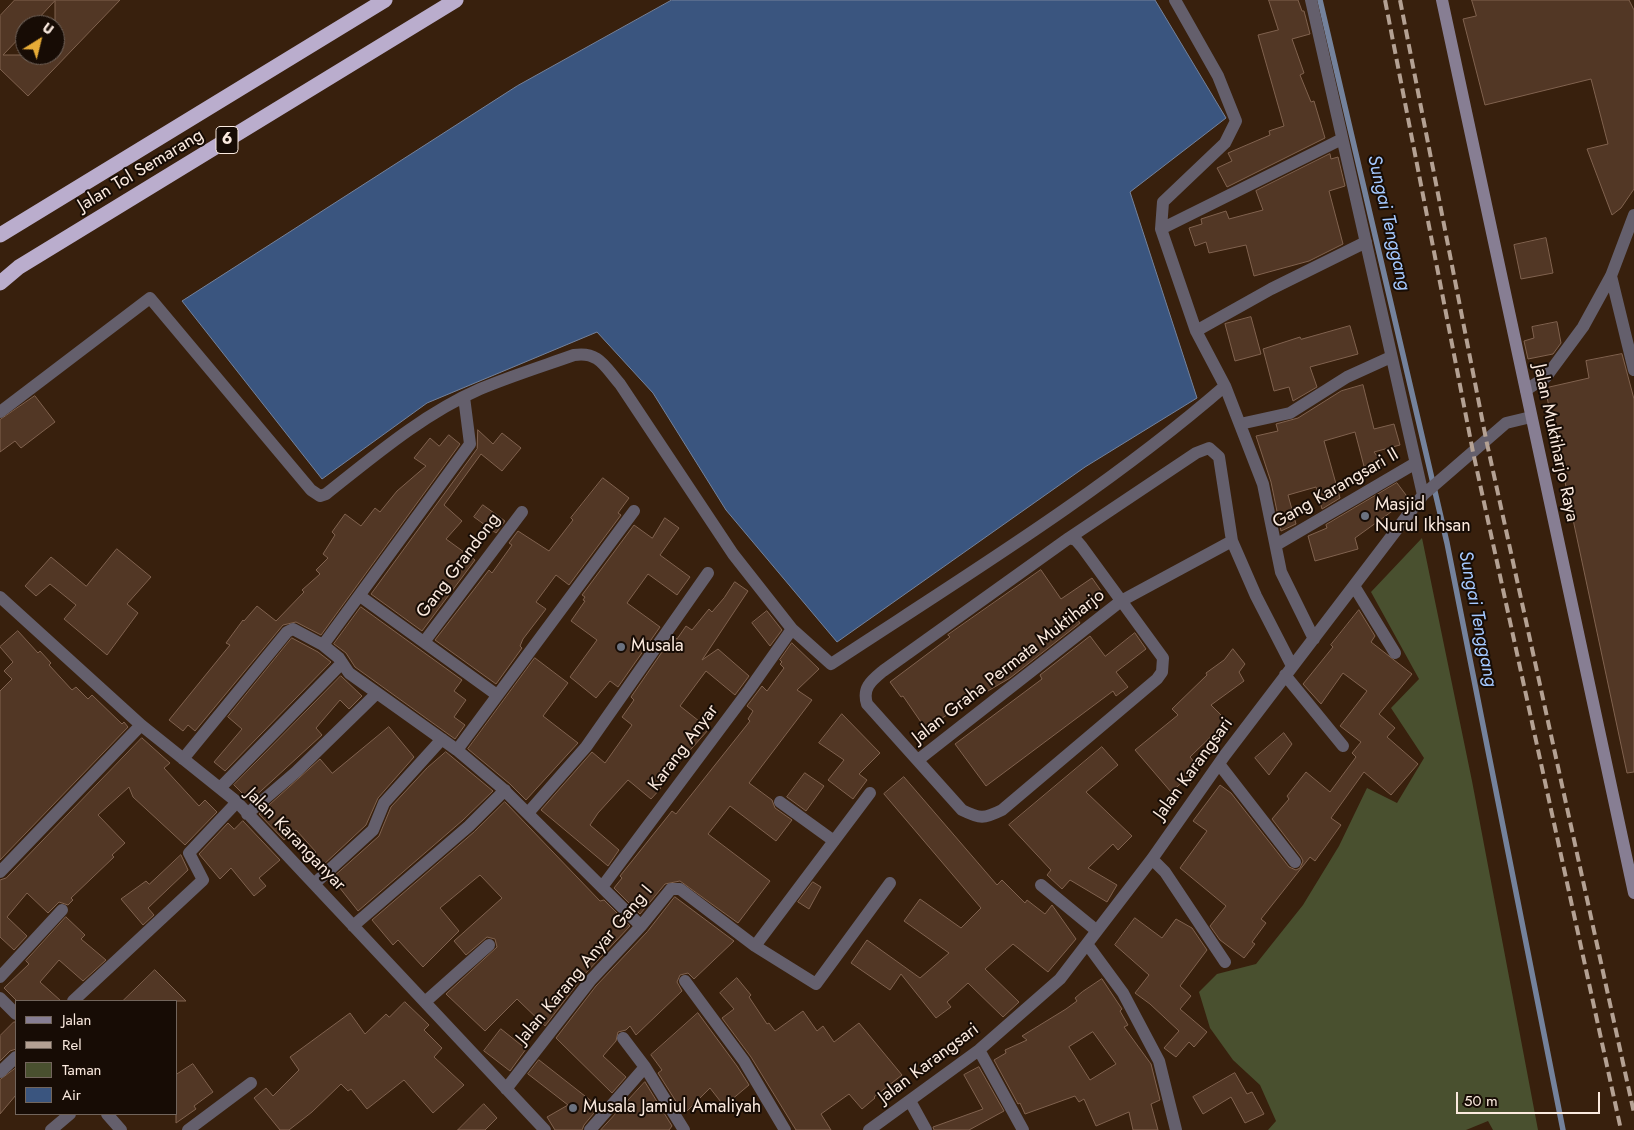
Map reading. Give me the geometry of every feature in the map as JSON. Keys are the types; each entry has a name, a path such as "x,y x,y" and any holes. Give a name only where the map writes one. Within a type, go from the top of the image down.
{"highway":[{"name":"Jalan Tol Semarang","path":"0,235 385,0"},
{"name":"Jalan Tol Semarang","path":"0,283 19,267 456,0"}],"street":[{"path":"1175,0 1218,76 1236,122 1225,143 1163,202 1161,229 1196,331 1225,386 1263,484 1287,587 1314,639"},
{"path":"1311,0 1414,464 1424,493"},
{"name":"Jalan Muktiharjo Raya","path":"1442,0 1531,417 1630,854 1634,893"},
{"path":"1161,229 1342,139"},
{"path":"1526,390 1546,377 1583,326 1611,276 1634,215"},
{"path":"1196,331 1283,283 1366,242"},
{"path":"1611,276 1634,370"},
{"path":"0,412 150,298 311,490 320,496 326,494 417,424 464,397 480,389 574,355 587,353 599,360 620,384 733,554 792,629 831,664 1049,521 1192,415 1225,386"},
{"path":"1240,424 1290,412 1347,377 1391,357"},
{"path":"323,645 470,444 464,397"},
{"name":"Jalan Karangsari","path":"869,1130 979,1050 1060,979 1152,859 1219,764 1289,670 1424,493 1448,475 1506,423 1531,417"},
{"path":"1069,538 1196,453 1209,448 1219,457 1232,541 1289,670 1344,746"},
{"name":"Gang Karangsari II","path":"1276,545 1414,464"},
{"path":"457,750 634,511"},
{"name":"Gang Grandong","path":"424,642 522,512"},
{"name":"Jalan Graha Permata Muktiharjo","path":"1069,538 1076,540 1082,547 1121,601 1163,658 1162,672 1157,679 1002,810 986,818 975,816 962,810 867,704 864,694 866,687 883,671 1069,538"},
{"name":"Jalan Graha Permata Muktiharjo","path":"918,760 1121,601 1232,541"},
{"path":"528,813 586,747 708,573"},
{"path":"1354,586 1395,653"},
{"path":"360,596 497,694"},
{"name":"Jalan Karanganyar","path":"0,597 142,724 237,802 544,1130"},
{"path":"183,759 287,632 293,629 323,645 339,658 341,664 377,693 457,750 505,790 641,926"},
{"name":"Karang Anyar","path":"602,887 750,690 792,629"},
{"path":"220,788 341,664"},
{"path":"247,814 296,772 377,693"},
{"path":"0,872 142,724"},
{"path":"314,884 373,830 384,803 442,739"},
{"path":"1219,764 1295,862"},
{"path":"353,926 470,826 505,790"},
{"path":"755,946 870,794"},
{"path":"74,1000 120,955 192,892 203,880 189,853 237,802"},
{"path":"780,802 834,841"},
{"path":"1152,859 1165,872 1225,962"},
{"name":"Jalan Karang Anyar Gang I","path":"506,1089 590,981 641,926 671,889 675,887 755,946 816,984 890,883"},
{"path":"1041,885 1097,931"},
{"path":"0,977 62,910"},
{"path":"1087,944 1122,993 1159,1061 1176,1130"},
{"path":"424,1002 489,945"},
{"path":"686,981 744,1061 785,1130"},
{"path":"0,998 15,1013"},
{"path":"623,1038 645,1067 684,1130"},
{"path":"979,1050 1022,1130"},
{"path":"0,1072 15,1057"},
{"path":"590,1130 645,1067"},
{"path":"188,1130 250,1083"},
{"path":"910,1101 926,1130"},
{"path":"51,1130 69,1115"},
{"path":"108,1115 121,1130"}],"green space":[{"path":"1422,538 1472,781 1538,1130 1493,1130 1488,1121 1466,1130 1268,1130 1276,1121 1260,1085 1233,1060 1210,1028 1199,992 1217,974 1256,964 1303,905 1339,846 1367,788 1397,803 1424,758 1391,708 1419,679 1371,592"}],"water":[{"path":"672,0 1155,0 1226,118 1130,192 1197,398 1085,467 837,642 726,510 653,393 597,332 427,403 322,479 182,301 517,86"}],"building":[{"path":"15,0 120,0 65,57 65,15 55,15 55,1 42,15 15,15 15,42 3,55 15,55 15,65 58,65 28,96 0,69 0,16"},
{"path":"1269,0 1298,0 1302,11 1304,11 1310,34 1292,39 1304,73 1300,75 1311,102 1314,101 1325,138 1227,187 1217,168 1232,161 1228,153 1270,135 1269,131 1284,126 1258,35 1278,30"},
{"path":"1472,0 1629,0 1634,10 1634,189 1621,208 1612,215 1587,149 1608,144 1591,79 1485,105 1463,19 1476,16"},
{"path":"1330,154 1331,159 1338,157 1345,186 1329,191 1343,244 1309,261 1254,276 1246,245 1209,253 1206,242 1195,246 1189,228 1202,224 1201,219 1226,211 1229,219 1263,210 1256,191"},
{"path":"1546,238 1553,273 1521,279 1514,245"},
{"path":"1251,317 1261,354 1235,361 1225,324"},
{"path":"1557,322 1561,343 1553,354 1528,359 1524,341 1534,338 1532,327"},
{"path":"1350,326 1358,354 1310,367 1317,387 1293,401 1289,387 1274,391 1263,349 1300,337 1301,339"},
{"path":"1622,354 1634,399 1634,772 1627,773 1545,388 1589,378 1586,361"},
{"path":"1363,385 1374,429 1394,424 1400,445 1374,452 1384,465 1365,470 1355,432 1324,441 1340,498 1322,509 1316,487 1288,495 1296,524 1281,531 1271,482 1256,436 1278,431 1276,424 1298,418 1341,391"},
{"path":"35,396 55,422 21,448 15,441 0,452 0,420"},
{"path":"478,430 493,444 502,433 521,448 502,471 481,454 444,505 462,521 446,539 475,560 422,631 371,594 477,449"},
{"path":"449,435 460,444 321,635 296,622 283,625 195,731 188,725 183,731 169,720 230,645 226,643 243,620 257,606 276,621 304,592 302,590 320,574 316,570 328,558 323,554 335,535 332,532 345,514 361,526 375,508 380,512 397,491 426,466 414,458 430,438 439,446"},
{"path":"603,478 629,498 618,513 621,515 569,585 556,575 536,602 546,609 523,639 520,646 522,648 496,684 435,640 489,570 492,573 512,545 509,543 518,531 549,551 573,520 571,518"},
{"path":"1397,483 1409,499 1355,538 1358,549 1315,561 1308,536 1327,528 1326,525"},
{"path":"483,505 505,521 496,533 474,517"},
{"path":"665,518 679,528 660,555 690,577 677,595 648,574 627,603 660,627 618,687 610,681 596,698 570,677 597,640 571,621 585,601 583,600 585,597 582,595 634,525 652,538"},
{"path":"117,549 151,577 127,604 138,613 107,655 64,619 76,605 50,584 36,596 25,586 51,557 86,586"},
{"path":"1041,570 1061,599 1092,578 1104,595 1075,616 1080,623 1010,678 925,728 903,696 901,697 890,682 950,637 948,635"},
{"path":"735,582 748,591 702,660 718,649 749,676 735,695 706,671 680,706 709,729 658,786 661,788 651,799 628,780 598,813 590,825 619,850 608,866 541,810 592,752 605,763 632,725 622,717 634,700 631,697 673,636 677,639 686,626 692,630 709,609 712,612"},
{"path":"361,607 462,680 454,691 466,700 454,717 465,725 455,739 355,667 346,653 334,644"},
{"path":"1359,610 1375,636 1371,642 1412,674 1379,714 1395,728 1387,737 1418,764 1391,795 1364,772 1331,818 1341,825 1315,861 1310,857 1261,919 1266,923 1252,942 1255,944 1244,958 1220,940 1210,926 1226,906 1180,868 1207,831 1193,821 1220,785 1231,793 1289,867 1296,870 1300,868 1303,861 1301,857 1272,819 1289,799 1287,796 1306,772 1330,792 1356,757 1352,753 1361,742 1340,726 1367,691 1343,673 1321,704 1303,684 1333,647 1331,645"},
{"path":"767,611 782,630 770,646 752,623"},
{"path":"18,631 38,653 40,651 51,663 49,665 72,690 76,687 88,699 92,695 122,724 124,722 128,727 0,860 0,691 12,679 4,671 13,662 0,647"},
{"path":"1135,633 1146,649 1116,672 1128,687 1116,696 1113,691 986,786 955,744 1042,679 1040,675 1090,636 1105,656"},
{"path":"292,638 318,652 331,662 225,771 214,762 242,729 228,717"},
{"path":"792,643 819,669 797,690 812,700 749,783 772,800 775,808 792,820 776,841 730,806 708,834 770,881 738,923 680,881 665,884 640,914 614,888 622,878 620,876 672,811 676,814 750,721 748,719 753,711 747,706 762,686 767,691 784,668 780,664 782,662 780,660"},
{"path":"1233,649 1245,664 1239,672 1244,681 1211,705 1227,721 1190,757 1199,768 1171,792 1135,750 1178,715 1172,709 1207,675 1206,673 1224,660"},
{"path":"535,658 568,683 543,716 578,743 526,800 468,749"},
{"path":"341,676 362,696 349,709 340,700 316,728 322,735 250,801 234,785"},
{"path":"842,714 880,753 859,774 867,780 853,799 828,780 844,760 819,743"},
{"path":"389,727 414,757 378,798 366,825 321,867 311,857 316,852 296,830 284,840 259,814 320,759 332,773"},
{"path":"1284,733 1292,744 1269,775 1255,758"},
{"path":"142,738 170,763 164,768 199,806 205,800 217,812 185,845 133,797 129,787 98,815 125,843 112,855 114,857 71,898 73,900 68,905 59,902 48,913 27,893 7,917 27,936 14,950 0,937 0,880 6,878"},
{"path":"1102,747 1118,765 1086,792 1132,836 1118,850 1113,844 1088,868 1117,885 1107,902 1070,880 1062,889 1047,875 1051,870 1009,825"},
{"path":"446,752 493,791 463,820 358,911 332,878 379,836 391,807 427,768"},
{"path":"805,773 824,786 806,811 787,797"},
{"path":"904,777 997,885 1002,880 1025,903 1027,900 1045,914 1052,905 1076,939 1048,972 1013,944 985,969 1019,1002 1003,1017 968,983 947,1002 951,1007 936,1018 901,974 890,990 851,963 867,940 920,978 949,953 904,921 920,899 961,928 981,908 884,794"},
{"path":"505,802 600,901 604,900 630,926 584,975 545,1026 517,999 485,1031 446,994 497,947 495,939 487,937 466,955 454,941 502,898 480,875 440,908 459,931 423,967 398,940 393,945 372,920 474,832"},
{"path":"243,821 280,860 259,878 266,886 254,896 231,868 220,879 199,854 228,823 234,829"},
{"path":"181,855 188,870 148,908 154,915 143,925 121,899 146,881 149,884"},
{"path":"813,882 821,887 809,909 798,902"},
{"path":"675,897 734,941 694,979 688,973 680,975 677,982 682,991 636,1035 630,1026 626,1030 618,1032 616,1041 603,1056 626,1077 612,1093 556,1038 596,986 647,932"},
{"path":"66,917 85,935 81,939 106,960 83,981 59,960 40,982 60,1000 16,1000 4,988 29,964 26,961"},
{"path":"1135,918 1162,938 1176,919 1192,928 1207,950 1180,986 1191,996 1180,1009 1207,1032 1194,1047 1189,1042 1176,1057 1164,1048 1179,1031 1135,993 1149,975 1115,945"},
{"path":"155,970 186,1001 178,1000 124,1000"},
{"path":"737,978 751,995 749,997 767,1024 769,1023 775,1031 803,1011 817,1031 823,1026 834,1042 859,1023 902,1075 862,1109 849,1094 821,1114 831,1130 796,1130 751,1057 722,1018 734,1009 720,993"},
{"path":"1102,979 1122,1009 1120,1011 1128,1025 1124,1027 1151,1064 1160,1100 1151,1104 1158,1130 1133,1130 1129,1112 1096,1126 1084,1099 1079,1102 1075,1096 1025,1114 1020,1103 1018,1104 994,1060 1006,1053 1005,1050 1027,1040 1022,1036 1077,1001 1075,998","holes":["1093,1032 1116,1064 1090,1080 1069,1047"]},
{"path":"405,1002 429,1025 424,1030 442,1048 434,1057 464,1085 433,1113 404,1080 367,1109 351,1089 348,1091 341,1084 312,1112 289,1130 280,1130 254,1098 266,1088 273,1096 299,1070 290,1057 350,1013 365,1034 386,1014 389,1017"},
{"path":"698,1013 749,1085 724,1106 710,1088 684,1114 658,1073 662,1070 651,1055"},
{"path":"15,1022 15,1049 10,1051 0,1061 0,1036"},
{"path":"501,1029 526,1049 510,1071 484,1051"},
{"path":"539,1060 599,1107 582,1130 555,1130 547,1117 568,1105 528,1074"},
{"path":"193,1064 213,1092 194,1106 196,1109 176,1123 176,1115 178,1115 178,1074"},
{"path":"979,1067 1004,1111 969,1130 934,1130 933,1127 983,1109 964,1075"},
{"path":"15,1069 15,1096 0,1114 0,1080"},
{"path":"1235,1073 1247,1094 1252,1092 1264,1114 1245,1123 1231,1097 1203,1114 1193,1097"},
{"path":"645,1082 672,1126 669,1130 601,1130"},
{"path":"484,1104 497,1118 485,1130 458,1130"}],"waterway":[{"name":"Sungai Tenggang","path":"1320,0 1447,543 1563,1130"}],"railway":[{"path":"1385,0 1473,452 1621,1130"},
{"path":"1400,0 1486,439 1634,1113"}],"place":[{"name":"Masjid Nurul Ikhsan","path":"1365,516"},
{"name":"Musala","path":"621,647"},
{"name":"Musala Jamiul Amaliyah","path":"573,1108"}]}
